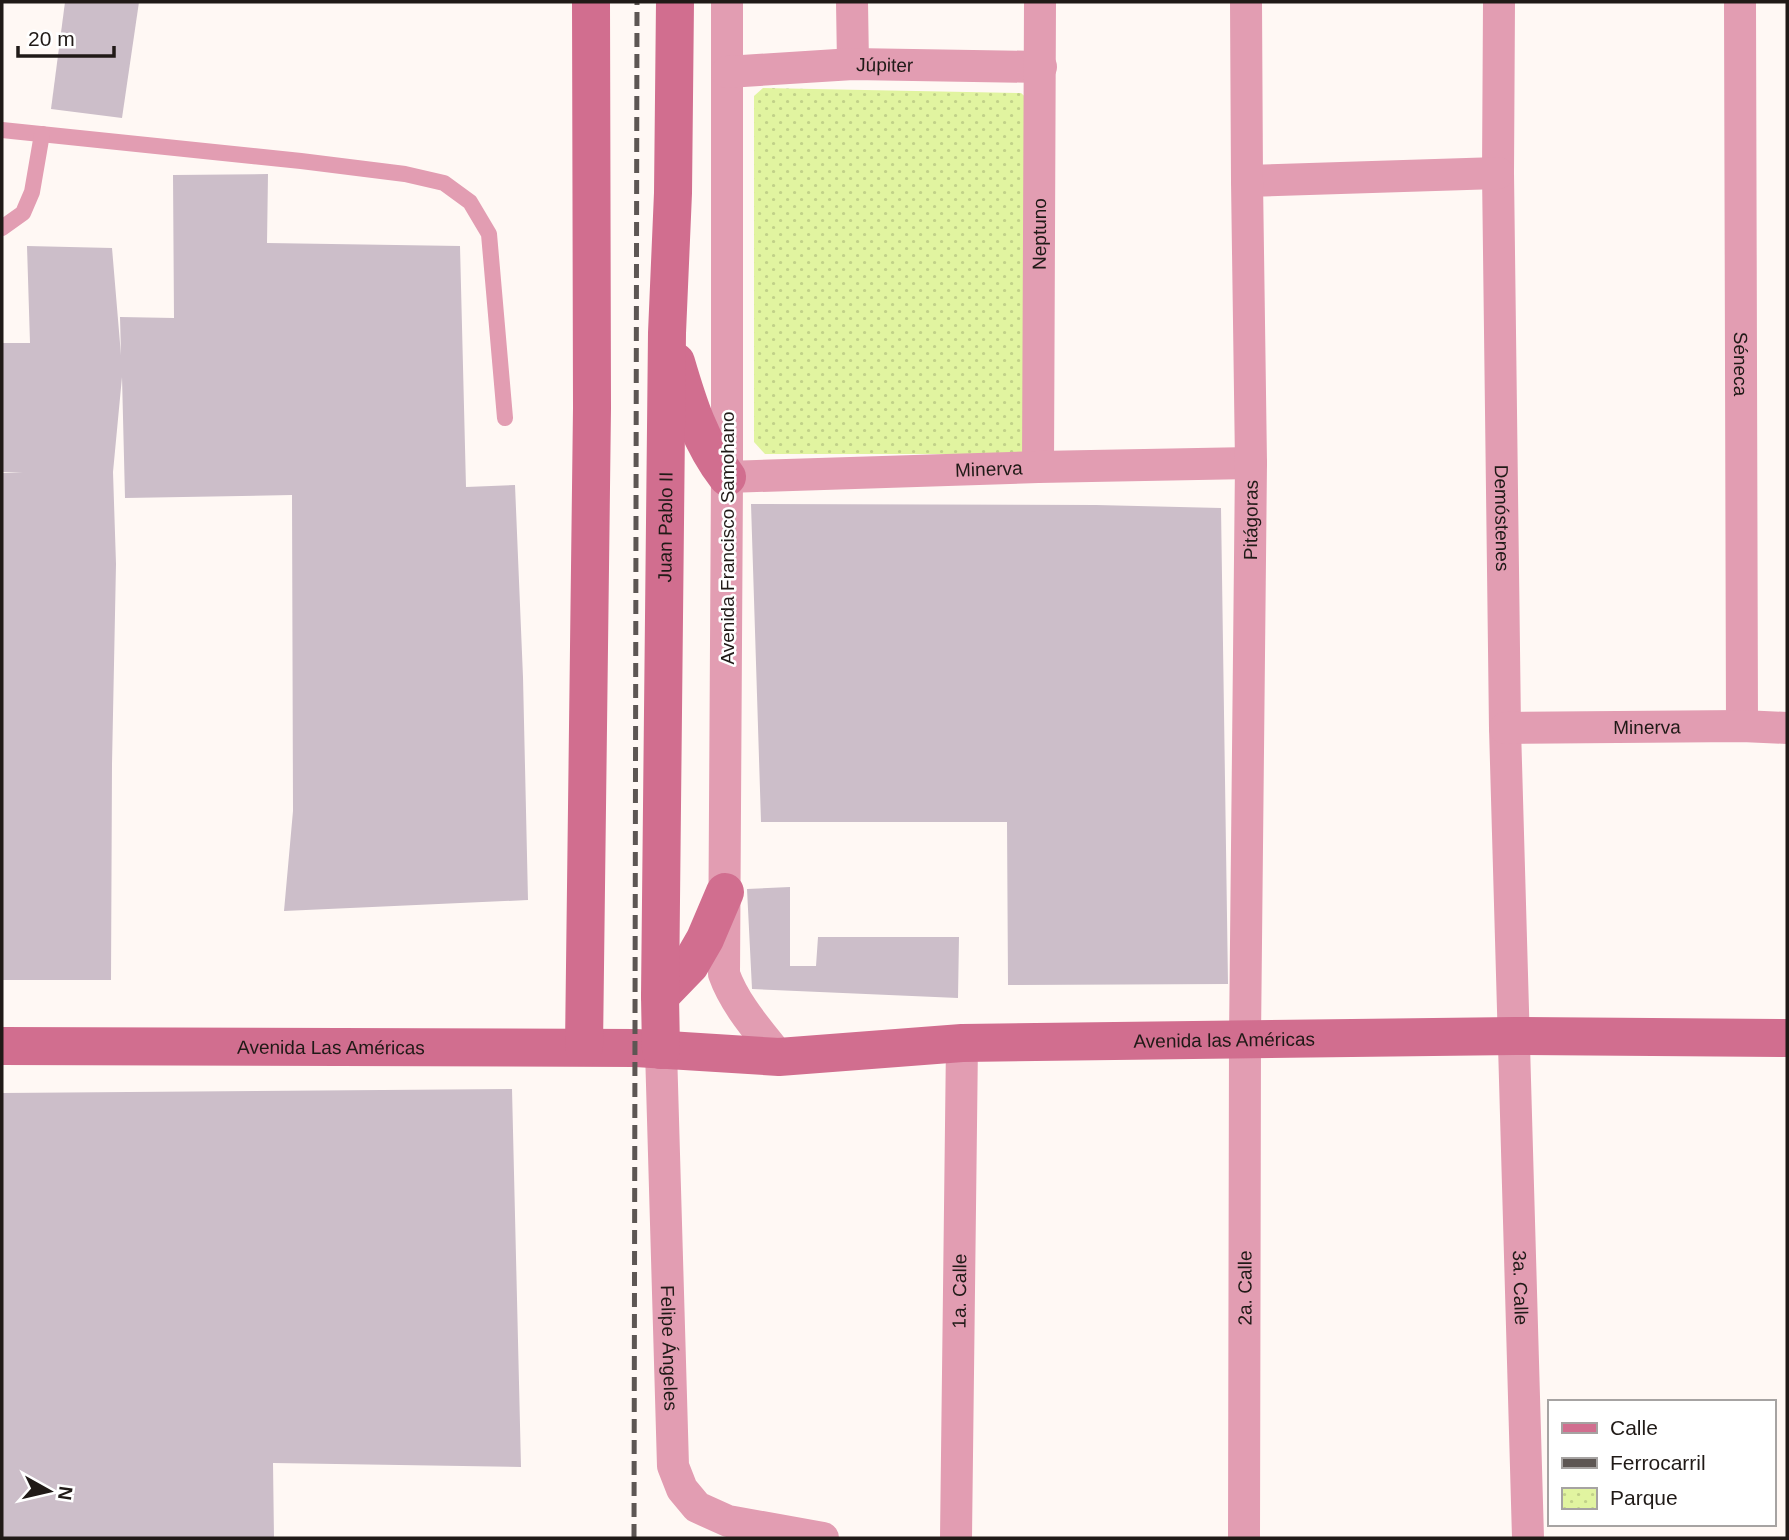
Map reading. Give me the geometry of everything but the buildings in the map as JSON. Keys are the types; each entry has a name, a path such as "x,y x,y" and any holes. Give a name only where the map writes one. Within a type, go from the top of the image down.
{"main road":[{"path":"584,1047 592,408 592,2"},
{"name":"Juan Pablo II","path":"661,1050 667,333 673,193 675,2"},
{"path":"667,333 705,443 727,477"},
{"path":"660,996 690,965 705,939 725,892"},
{"name":"Avenida las Américas","path":"661,1050 779,1057 962,1043 1515,1036 1787,1038"},
{"name":"Avenida Las Américas","path":"2,1046 584,1047 661,1050"}],"street":[{"name":"Avenida Francisco Samohano","path":"727,2 724,974 729,989 740,1006 779,1057"},
{"path":"852,2 853,64"},
{"name":"Neptuno","path":"1038,467 1041,2"},
{"name":"Pitágoras","path":"1245,1038 1251,463 1246,2"},
{"name":"Demóstenes","path":"1499,2 1505,728 1515,1036"},
{"name":"Séneca","path":"1740,2 1742,726"},
{"name":"Júpiter","path":"727,72 853,64 1041,67"},
{"path":"1247,181 1499,173"},
{"name":"Minerva","path":"727,477 1251,463"},
{"name":"Minerva","path":"1505,728 1787,728"},
{"name":"3a. Calle","path":"1515,1036 1528,1538"},
{"name":"2a. Calle","path":"1244,1538 1245,1038"},
{"name":"1a. Calle","path":"956,1538 962,1043"},
{"name":"Felipe Ángeles","path":"661,1050 673,1466 682,1489 696,1507 728,1521 823,1538"}],"lane":[{"path":"2,130 314,162 405,174 444,183 470,202 489,234 505,418"},
{"path":"2,228 23,212 32,192 42,134"}],"green space":[{"path":"763,88 1021,93 1031,102 1027,454 765,454 754,442 754,96"}],"railway":[{"path":"634,1538 637,2"}]}
